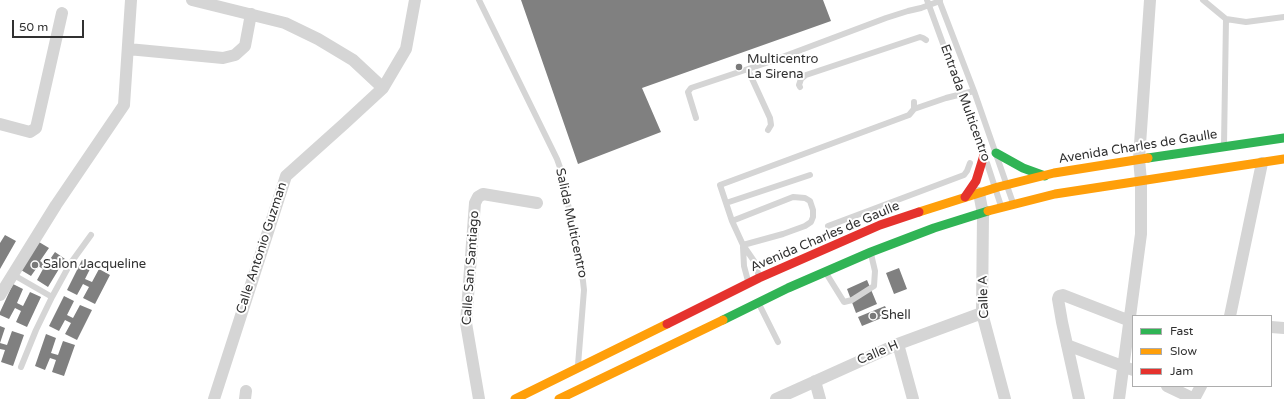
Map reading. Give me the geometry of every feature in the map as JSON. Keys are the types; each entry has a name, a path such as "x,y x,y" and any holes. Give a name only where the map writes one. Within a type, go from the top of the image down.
{"main road":[{"name":"Avenida Charles de Gaulle","path":"515,399 749,283 880,225 1007,184 1112,163 1284,138"},
{"path":"996,152 1007,160 1023,168 1045,176"},
{"path":"965,197 976,181 984,155"},
{"path":"558,399 758,302 871,252 934,228 1013,204 1054,194 1284,159"},
{"path":"587,385 582,385 579,383 578,378 594,369 597,365 598,359"},
{"path":"558,399 570,386 569,380 559,378"}],"street":[{"path":"0,295 56,204 124,105 131,0"},
{"path":"192,0 286,23 318,38 353,60 382,88"},
{"name":"Calle Antonio Guzman","path":"214,399 286,176 382,88 406,49 415,0"},
{"path":"1119,399 1129,368 1130,320 1141,234 1141,181 1139,159 1150,0"},
{"path":"0,124 30,132 36,128 62,13"},
{"path":"128,49 223,58 235,55 245,46 251,14"},
{"path":"1230,315 1262,163"},
{"name":"Calle A","path":"979,193 983,214 982,313 1005,399"},
{"name":"Calle San Santiago","path":"479,399 466,323 475,203 478,197 483,194 537,203"},
{"path":"1079,399 1058,299 1062,295 1130,320"},
{"name":"Calle H","path":"776,399 898,344 982,313"},
{"path":"1272,326 1284,328"},
{"path":"898,344 914,399"},
{"path":"1067,345 1129,368"},
{"path":"815,381 820,399"},
{"path":"1169,387 1194,399 1200,387"}],"lane":[{"name":"Salida Multicentro","path":"479,0 557,159 562,173 584,290 578,369"},
{"path":"696,118 688,92 692,88 748,70 886,18 921,8 928,2 940,0"},
{"name":"Entrada Multicentro","path":"940,0 996,152 1013,204"},
{"path":"1203,0 1226,19 1246,22 1284,17"},
{"name":"Entrada Multicentro","path":"928,2 996,188 1001,208"},
{"path":"1224,146 1226,19"},
{"path":"800,88 801,79 806,75 920,37 926,40"},
{"path":"748,70 770,118 768,130"},
{"path":"760,278 754,261 743,246 732,221 720,185 909,115 914,109 946,98 974,91"},
{"path":"914,102 914,109"},
{"path":"828,226 964,175 967,172 970,163"},
{"path":"726,202 810,175"},
{"path":"732,221 793,197 805,198 810,201 813,210 811,222 805,226 783,234 743,246"},
{"path":"22,367 36,330 52,297 70,264 91,235"},
{"path":"743,246 744,266 749,283"},
{"path":"826,272 844,302 852,300 874,286 876,271 871,252"},
{"path":"12,274 52,297"},
{"path":"758,302 778,342"}],"building":[{"path":"521,0 823,0 831,21 642,88 661,132 578,164"},
{"path":"5,235 16,241 0,269 0,243"},
{"path":"39,242 49,248 40,261 46,265 55,252 65,259 48,287 37,280 43,269 38,266 31,276 21,270"},
{"path":"82,260 92,265 85,279 92,282 99,269 110,275 95,304 83,298 89,287 83,284 77,295 67,290"},
{"name":"Shell","path":"899,268 907,289 894,294 886,273"},
{"path":"867,280 877,304 856,313 847,289"},
{"path":"13,284 23,289 17,303 23,306 30,292 41,297 27,327 16,322 21,311 15,308 9,319 0,315"},
{"path":"64,296 74,301 67,315 73,318 80,305 92,310 77,340 65,334 71,323 65,320 59,331 49,326"},
{"name":"Shell","path":"885,306 889,315 862,326 858,317"},
{"path":"0,326 5,328 0,343"},
{"path":"12,331 24,335 13,366 1,362 5,350 0,349 0,343 7,345"},
{"path":"46,334 56,338 51,353 58,355 63,341 75,345 64,376 52,372 56,360 50,358 45,370 35,366"}],"traffic: fast":[{"path":"1148,158 1284,138"},
{"path":"996,153 1023,168 1045,176"},
{"path":"723,320 788,288 871,252 934,228 988,211"}],"traffic: slow":[{"path":"919,212 998,187 1054,173 1148,158"},
{"path":"988,211 1055,194 1284,159"},
{"path":"559,399 723,320"},
{"path":"515,399 667,324"}],"traffic: jam":[{"path":"965,197 976,181 984,155"},
{"path":"667,324 759,278 880,225 919,212"}],"place":[{"name":"Multicentro La Sirena","path":"739,67"},
{"name":"Salon Jacqueline","path":"35,265"},
{"name":"Shell","path":"873,316"}]}
